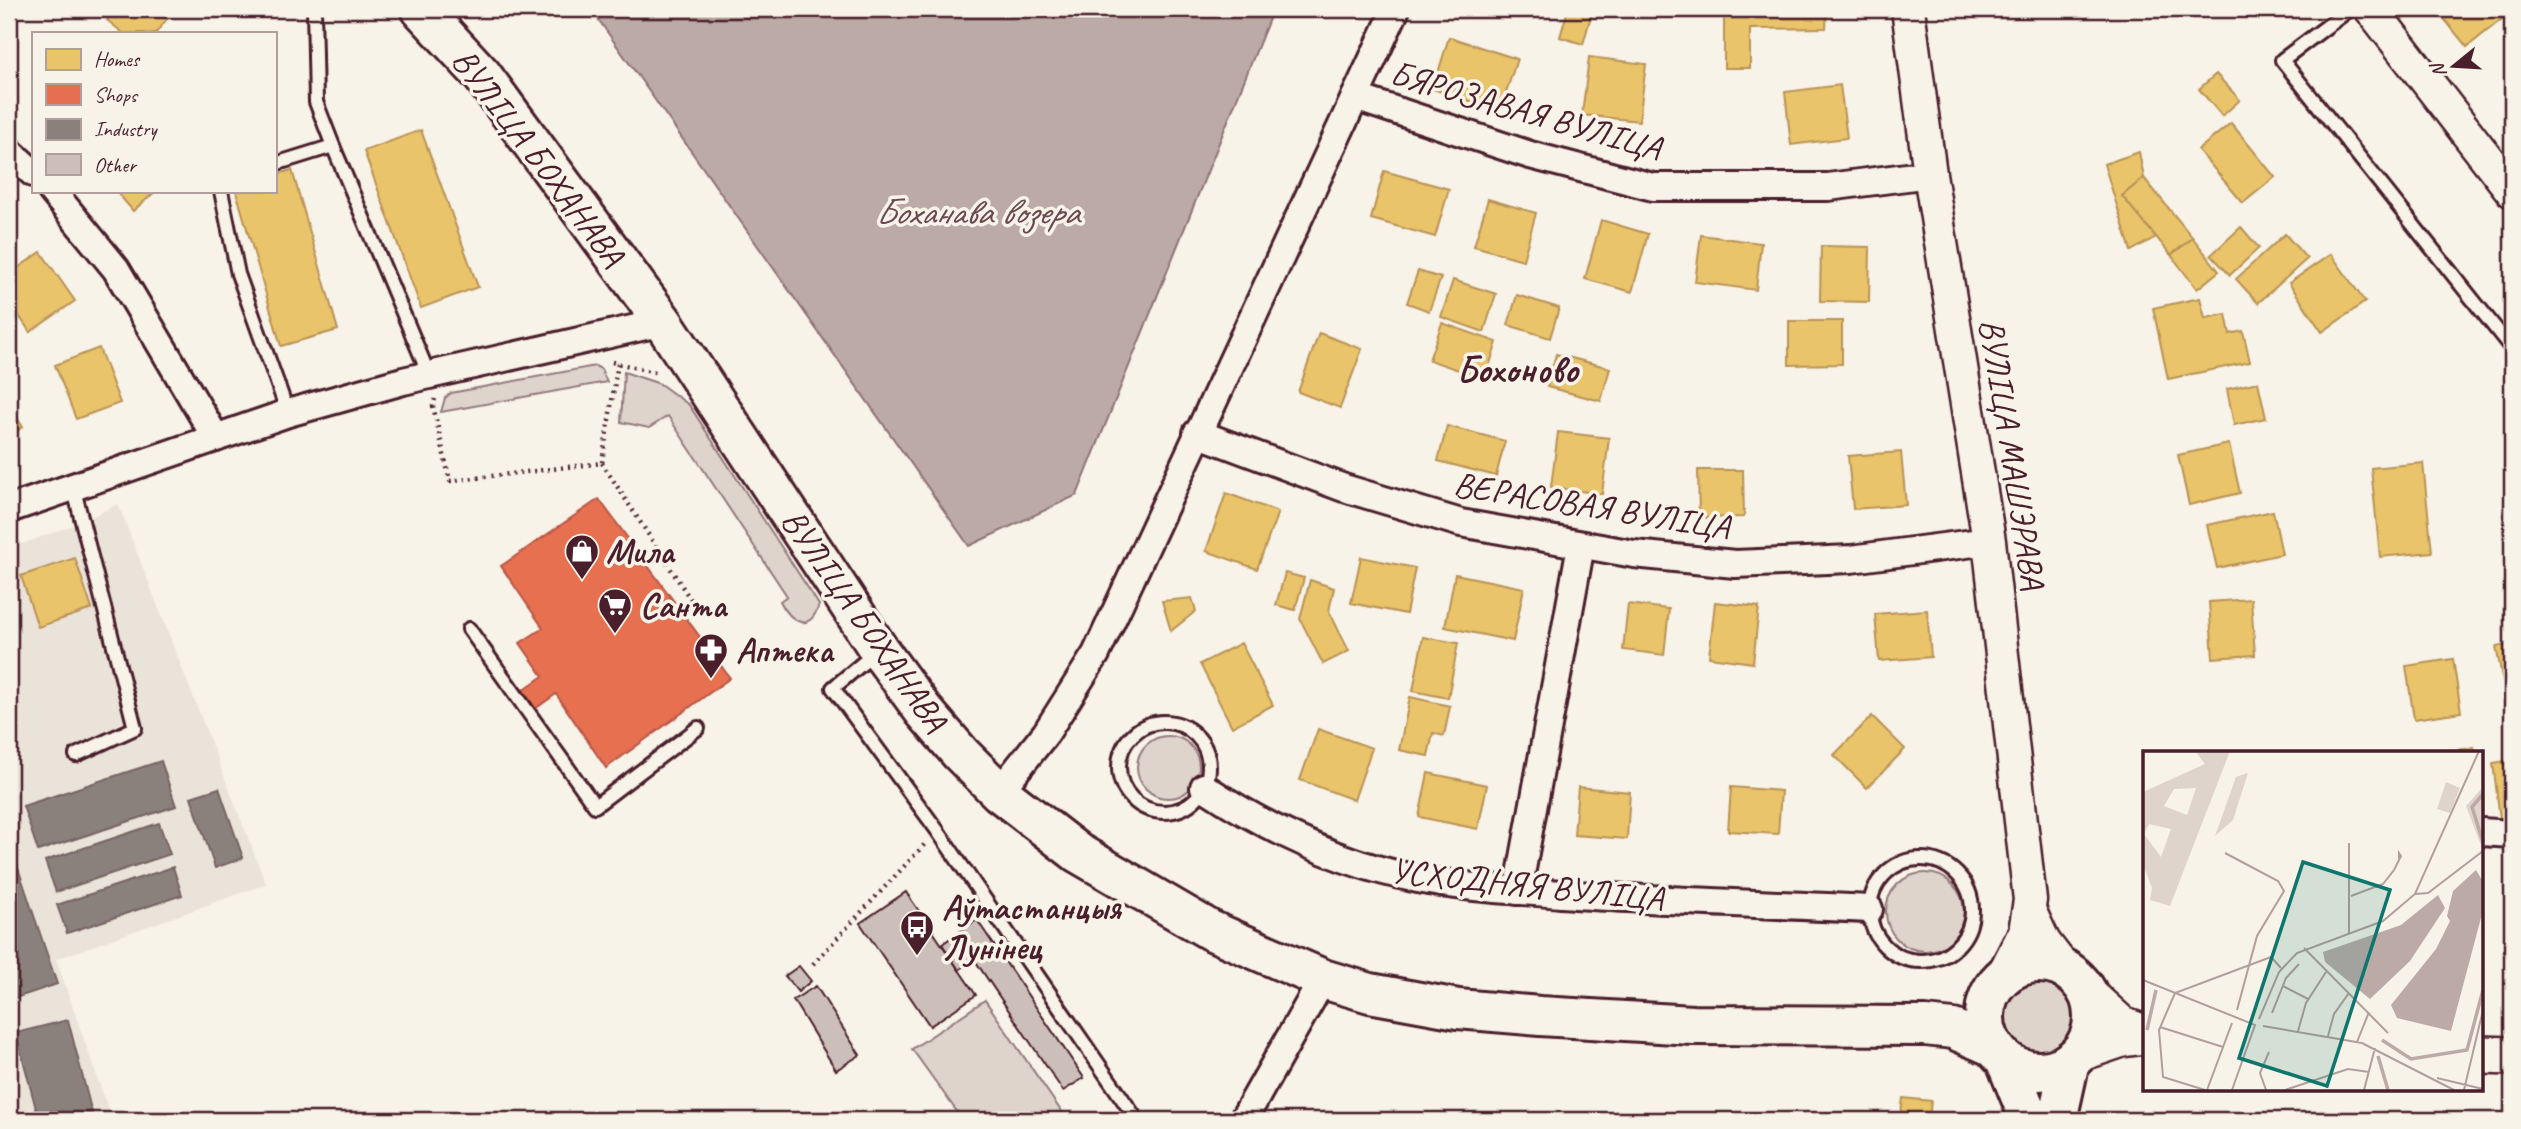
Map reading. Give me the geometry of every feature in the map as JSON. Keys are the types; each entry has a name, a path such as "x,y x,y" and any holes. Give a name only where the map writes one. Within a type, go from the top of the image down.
{"main road":[{"name":"ВУЛІЦА БОХАНАВА","path":"421,9 482,75 663,322 879,650 953,745 999,792 1078,853 1210,930 1323,979"},
{"path":"1926,1026 2017,966 2032,962 2064,968 2078,977 2090,997 2122,1026 2143,1033"},
{"path":"1323,979 1370,993 1458,1009 1526,1015 1693,1024 1926,1026 1953,1029 2030,1070 2058,1068 2076,1057 2122,1038 2143,1034"},
{"path":"1998,981 1986,1002 1984,1019 2030,1120"},
{"path":"2057,1120 2076,1057 2091,1037 2094,1017 2090,997"},
{"path":"2482,1055 2512,1056"}],"street":[{"path":"999,792 1046,733 1096,654 1396,9"},
{"name":"ВУЛІЦА МАШЭРАВА","path":"1908,9 1930,174 1989,541 2030,912 2044,942 2064,968"},
{"path":"2371,9 2512,191"},
{"name":"БЯРОЗАВАЯ ВУЛІЦА","path":"1355,97 1530,155 1653,187 1828,187 1930,174"},
{"path":"9,151 32,172"},
{"path":"53,192 116,269 216,438"},
{"path":"9,509 288,413 433,382 663,322"},
{"name":"ВЕРАСОВАЯ ВУЛІЦА","path":"1197,433 1344,488 1461,523 1581,545 1735,564 1851,559 1989,541"},
{"path":"1518,891 1581,545"},
{"name":"УСХОДНЯЯ ВУЛІЦА","path":"1204,787 1250,817 1353,861 1418,879 1518,891 1642,900 1869,909"},
{"path":"2482,832 2512,834"},
{"name":"ВУЛІЦА МАШЭРАВА","path":"1998,981 2025,932 2030,912"},
{"path":"1243,1120 1323,979"}],"lane":[{"path":"314,9 316,102 433,382"},
{"path":"2350,9 2282,60 2512,349"},
{"path":"276,164 333,146"},
{"path":"220,192 238,274 288,413"},
{"path":"73,486 135,728 76,755"},
{"path":"468,629 595,806 698,728"},
{"path":"879,650 833,688 937,830 1137,1120"},
{"path":"1166,722 1186,728 1200,741 1207,755 1209,772 1204,787 1197,798 1174,811 1149,810 1135,802 1124,789 1119,774 1126,741 1150,724 1166,722"},
{"path":"1912,859 1930,860 1948,867 1964,882 1972,908 1964,937 1952,951 1928,961 1909,960 1889,951 1877,937 1869,909 1872,892 1883,875 1897,864 1912,859"}],"path":[{"path":"606,361 651,370 662,376"},
{"path":"618,363 601,463 698,611"},
{"path":"433,382 433,406 450,481 601,463"},
{"path":"813,964 937,830"}],"shaded area":[{"path":"595,366 601,369 607,382 441,412 445,398 451,393"},
{"path":"624,372 660,384 689,405 819,605 810,620 800,622 784,608 780,601 787,596 668,416 649,428 621,422"},
{"path":"118,504 266,884 56,959 112,1120 9,1120 9,549 81,522"},
{"path":"1168,736 1180,738 1190,745 1197,755 1197,779 1190,789 1180,796 1168,798 1156,796 1146,789 1139,779 1137,767 1139,755 1146,745 1156,738"},
{"path":"1925,873 1940,876 1952,885 1961,897 1964,912 1961,927 1952,939 1940,948 1925,951 1910,948 1898,939 1889,927 1886,912 1889,897 1898,885 1910,876"},
{"path":"2039,977 2055,980 2068,989 2077,1002 2080,1018 2077,1034 2068,1047 2055,1056 2039,1059 2023,1056 2010,1047 2001,1034 1998,1018 2001,1002 2010,989 2023,980"},
{"path":"985,1000 1063,1114 1053,1120 963,1120 912,1049"}],"water":[{"name":"Боханава возера","path":"591,9 1273,9 1077,495 969,546"}],"building: Homes":[{"path":"116,9 155,9 167,19 157,32 122,32 107,20"},
{"path":"1568,9 1593,9 1583,44 1560,37"},
{"path":"1724,9 1827,9 1826,28 1750,29 1750,68 1724,68"},
{"path":"2436,9 2504,9 2508,14 2467,47"},
{"path":"1449,37 1517,59 1500,111 1433,89"},
{"path":"1589,57 1646,64 1639,121 1582,115"},
{"path":"2216,74 2240,100 2222,116 2199,89"},
{"path":"1840,85 1847,138 1791,145 1785,92"},
{"path":"2231,123 2275,177 2243,203 2198,150"},
{"path":"421,130 478,287 421,308 364,151"},
{"path":"2139,152 2144,178 2122,196 2156,237 2131,251 2104,164"},
{"path":"292,170 338,330 281,346 236,192 276,192 276,175"},
{"path":"1384,171 1449,189 1435,237 1371,219"},
{"path":"2144,178 2193,238 2171,255 2122,196"},
{"path":"117,192 155,192 133,211"},
{"path":"1488,199 1536,213 1523,260 1474,246"},
{"path":"1601,220 1648,234 1632,292 1585,279"},
{"path":"2241,227 2259,248 2230,275 2211,255"},
{"path":"2285,234 2307,259 2258,303 2236,279"},
{"path":"1701,235 1761,243 1756,290 1695,282"},
{"path":"2193,238 2219,271 2197,289 2171,255"},
{"path":"1821,246 1870,247 1869,302 1820,301"},
{"path":"41,252 75,301 30,332 9,301 9,274"},
{"path":"2331,254 2365,302 2322,332 2289,283"},
{"path":"1418,271 1441,278 1429,311 1407,303"},
{"path":"1453,280 1496,294 1484,332 1441,317"},
{"path":"1517,295 1559,308 1550,338 1508,325"},
{"path":"2200,298 2205,318 2226,314 2230,334 2243,331 2250,362 2168,379 2153,308"},
{"path":"1789,321 1842,321 1842,364 1789,365"},
{"path":"1442,323 1497,342 1485,379 1429,360"},
{"path":"1319,333 1362,349 1340,408 1298,392"},
{"path":"99,348 120,403 76,419 55,365"},
{"path":"1556,354 1610,368 1601,401 1547,387"},
{"path":"2258,382 2266,418 2234,425 2227,389"},
{"path":"9,406 23,427 9,436"},
{"path":"1447,426 1505,441 1496,476 1438,461"},
{"path":"1558,432 1609,438 1602,494 1551,487"},
{"path":"2229,444 2240,493 2189,505 2178,455"},
{"path":"1901,452 1906,505 1853,509 1848,456"},
{"path":"2423,463 2432,552 2380,557 2371,468"},
{"path":"1698,470 1743,470 1744,517 1699,518"},
{"path":"1226,493 1278,512 1257,569 1206,551"},
{"path":"2273,511 2282,554 2217,568 2207,525"},
{"path":"1361,557 1415,568 1406,614 1351,603"},
{"path":"75,558 92,609 38,627 21,576"},
{"path":"1285,573 1304,578 1295,610 1276,605"},
{"path":"1455,574 1524,588 1513,641 1445,627"},
{"path":"1310,580 1334,588 1329,611 1349,651 1323,664 1300,619"},
{"path":"1192,598 1196,611 1171,631 1162,601"},
{"path":"2251,599 2255,655 2213,658 2209,602"},
{"path":"1715,602 1759,607 1753,663 1709,657"},
{"path":"1628,604 1669,609 1664,655 1623,650"},
{"path":"1927,610 1931,657 1879,661 1875,614"},
{"path":"1423,637 1458,643 1448,698 1413,691"},
{"path":"1241,643 1273,705 1232,727 1200,664"},
{"path":"2512,644 2512,681 2503,682 2496,647"},
{"path":"2453,659 2461,712 2414,719 2406,666"},
{"path":"1410,697 1450,706 1444,736 1433,733 1428,756 1399,750"},
{"path":"1872,716 1905,749 1867,788 1834,755"},
{"path":"1318,729 1372,748 1354,800 1300,780"},
{"path":"2474,747 2475,751 2453,751"},
{"path":"2512,760 2512,817 2500,819 2493,763"},
{"path":"1428,773 1487,785 1478,829 1419,817"},
{"path":"1578,787 1630,792 1627,839 1574,835"},
{"path":"1731,787 1781,791 1778,834 1728,831"},
{"path":"1903,1098 1931,1101 1929,1120 1900,1120"}],"building: Shops":[{"name":"Санта","path":"599,499 730,678 606,768 556,694 535,709 523,690 543,676 520,643 543,628 501,566"}],"building: Industry":[{"path":"161,761 176,806 38,851 23,806"},
{"path":"219,788 243,858 215,868 191,797"},
{"path":"159,823 170,854 56,892 45,861"},
{"path":"15,859 57,984 9,1000 9,861"},
{"path":"173,867 182,895 67,933 57,905"},
{"path":"68,1020 92,1113 63,1120 39,1120 16,1033"}],"building: Other":[{"name":"Аўтастанцыя Лунінец","path":"906,892 976,995 930,1026 860,923"},
{"path":"977,920 1084,1078 1063,1091 974,959 959,970 942,944"},
{"path":"799,966 811,981 798,992 785,976"},
{"path":"816,986 860,1055 836,1070 793,1000"}],"place":[{"name":"Мила","path":"582,581"},
{"name":"Санта","path":"615,635"},
{"name":"Аптека","path":"711,680"},
{"name":"Аўтастанцыя Лунінец","path":"917,957"}],"district":[{"name":"Бохоново","path":"1517,369"}]}
